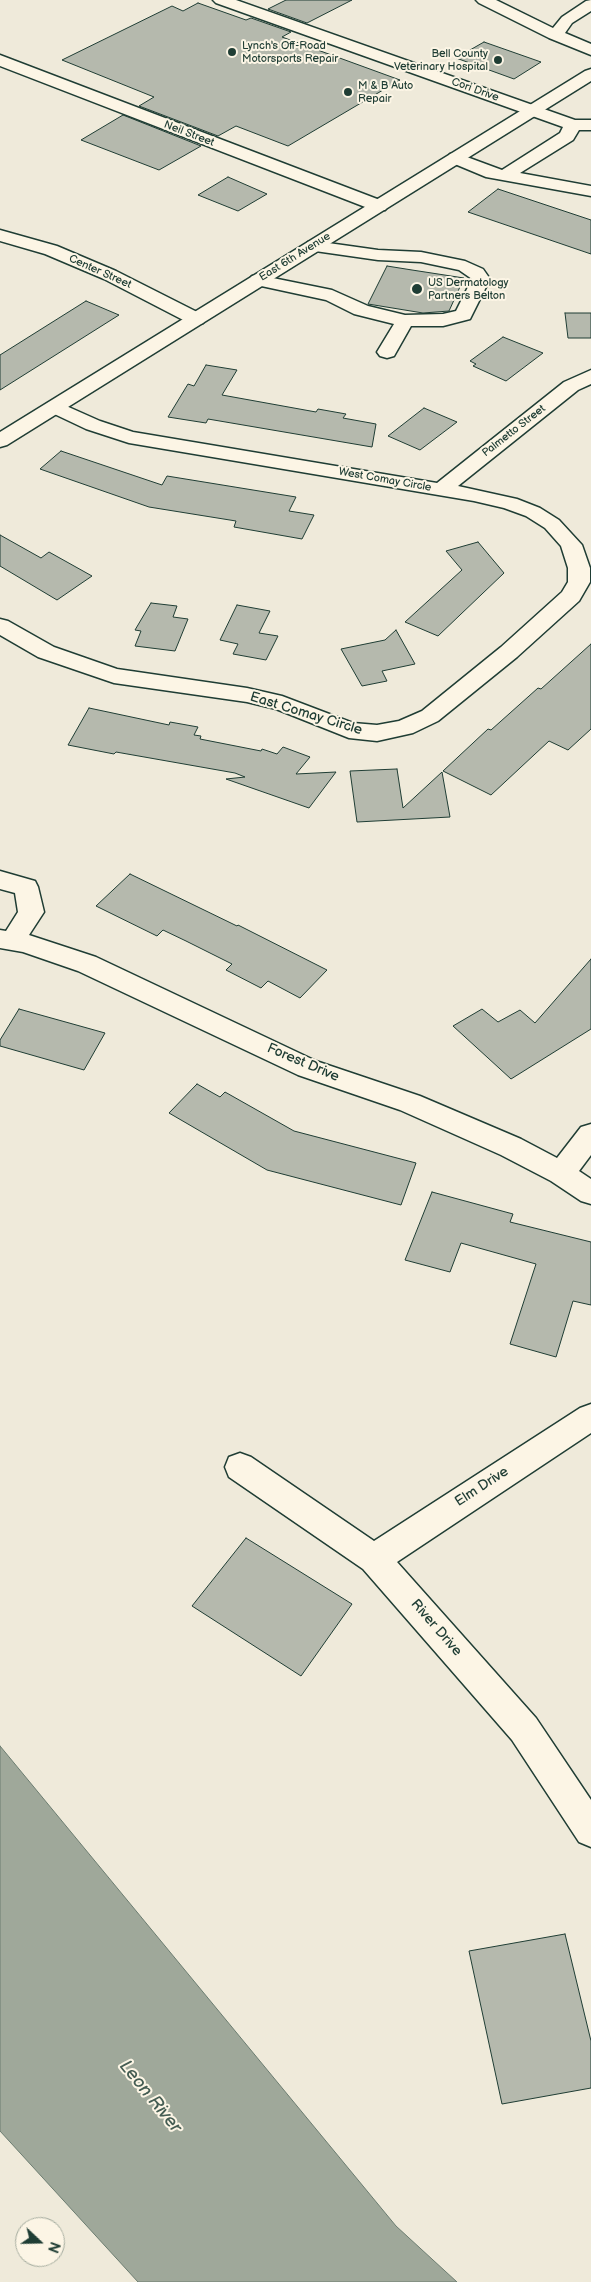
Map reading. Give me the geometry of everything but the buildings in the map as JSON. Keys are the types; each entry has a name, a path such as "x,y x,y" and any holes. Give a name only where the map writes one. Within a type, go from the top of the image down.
{"street":[{"name":"Cori Drive","path":"221,0 573,125"},
{"path":"484,0 555,35 591,50"},
{"path":"555,35 567,20 591,4"},
{"name":"Neil Street","path":"0,60 379,206"},
{"name":"East 6th Avenue","path":"0,441 591,74"},
{"path":"507,174 567,136 573,125 591,125"},
{"path":"456,158 492,173 507,174 591,191"},
{"name":"Center Street","path":"0,235 51,250 110,275 196,319"},
{"path":"258,280 332,296 361,310 405,320 443,320 463,315 481,279 477,273 465,266 421,257 354,253 314,246"},
{"path":"387,352 405,320"},
{"name":"Palmetto Street","path":"440,490 571,386 591,376"},
{"name":"West Comay Circle","path":"56,407 93,425 129,437 440,490 510,503 533,512 552,524 571,545 579,568 579,582 571,596 509,652"},
{"name":"East Comay Circle","path":"0,626 46,652 114,676 247,695 282,703 349,730 365,732 405,728 420,722 509,652"},
{"path":"0,880 26,887 31,912 6,940"},
{"name":"Forest Drive","path":"6,940 87,964 307,1068 410,1103 512,1147 561,1173"},
{"path":"591,1136 561,1173 591,1193"},
{"name":"Elm Drive","path":"374,1558 591,1417"},
{"name":"River Drive","path":"240,1467 374,1558 524,1729 591,1830"}],"water":[{"name":"Leon River","path":"0,1746 396,2226 457,2282 138,2282 0,2131"}],"place":[{"name":"Lynch's Off-Road Motorsports Repair","path":"232,52"},
{"name":"Bell County Veterinary Hospital","path":"498,60"},
{"name":"M & B Auto Repair","path":"348,92"},
{"name":"US Dermatology Partners Belton","path":"417,289"}]}
